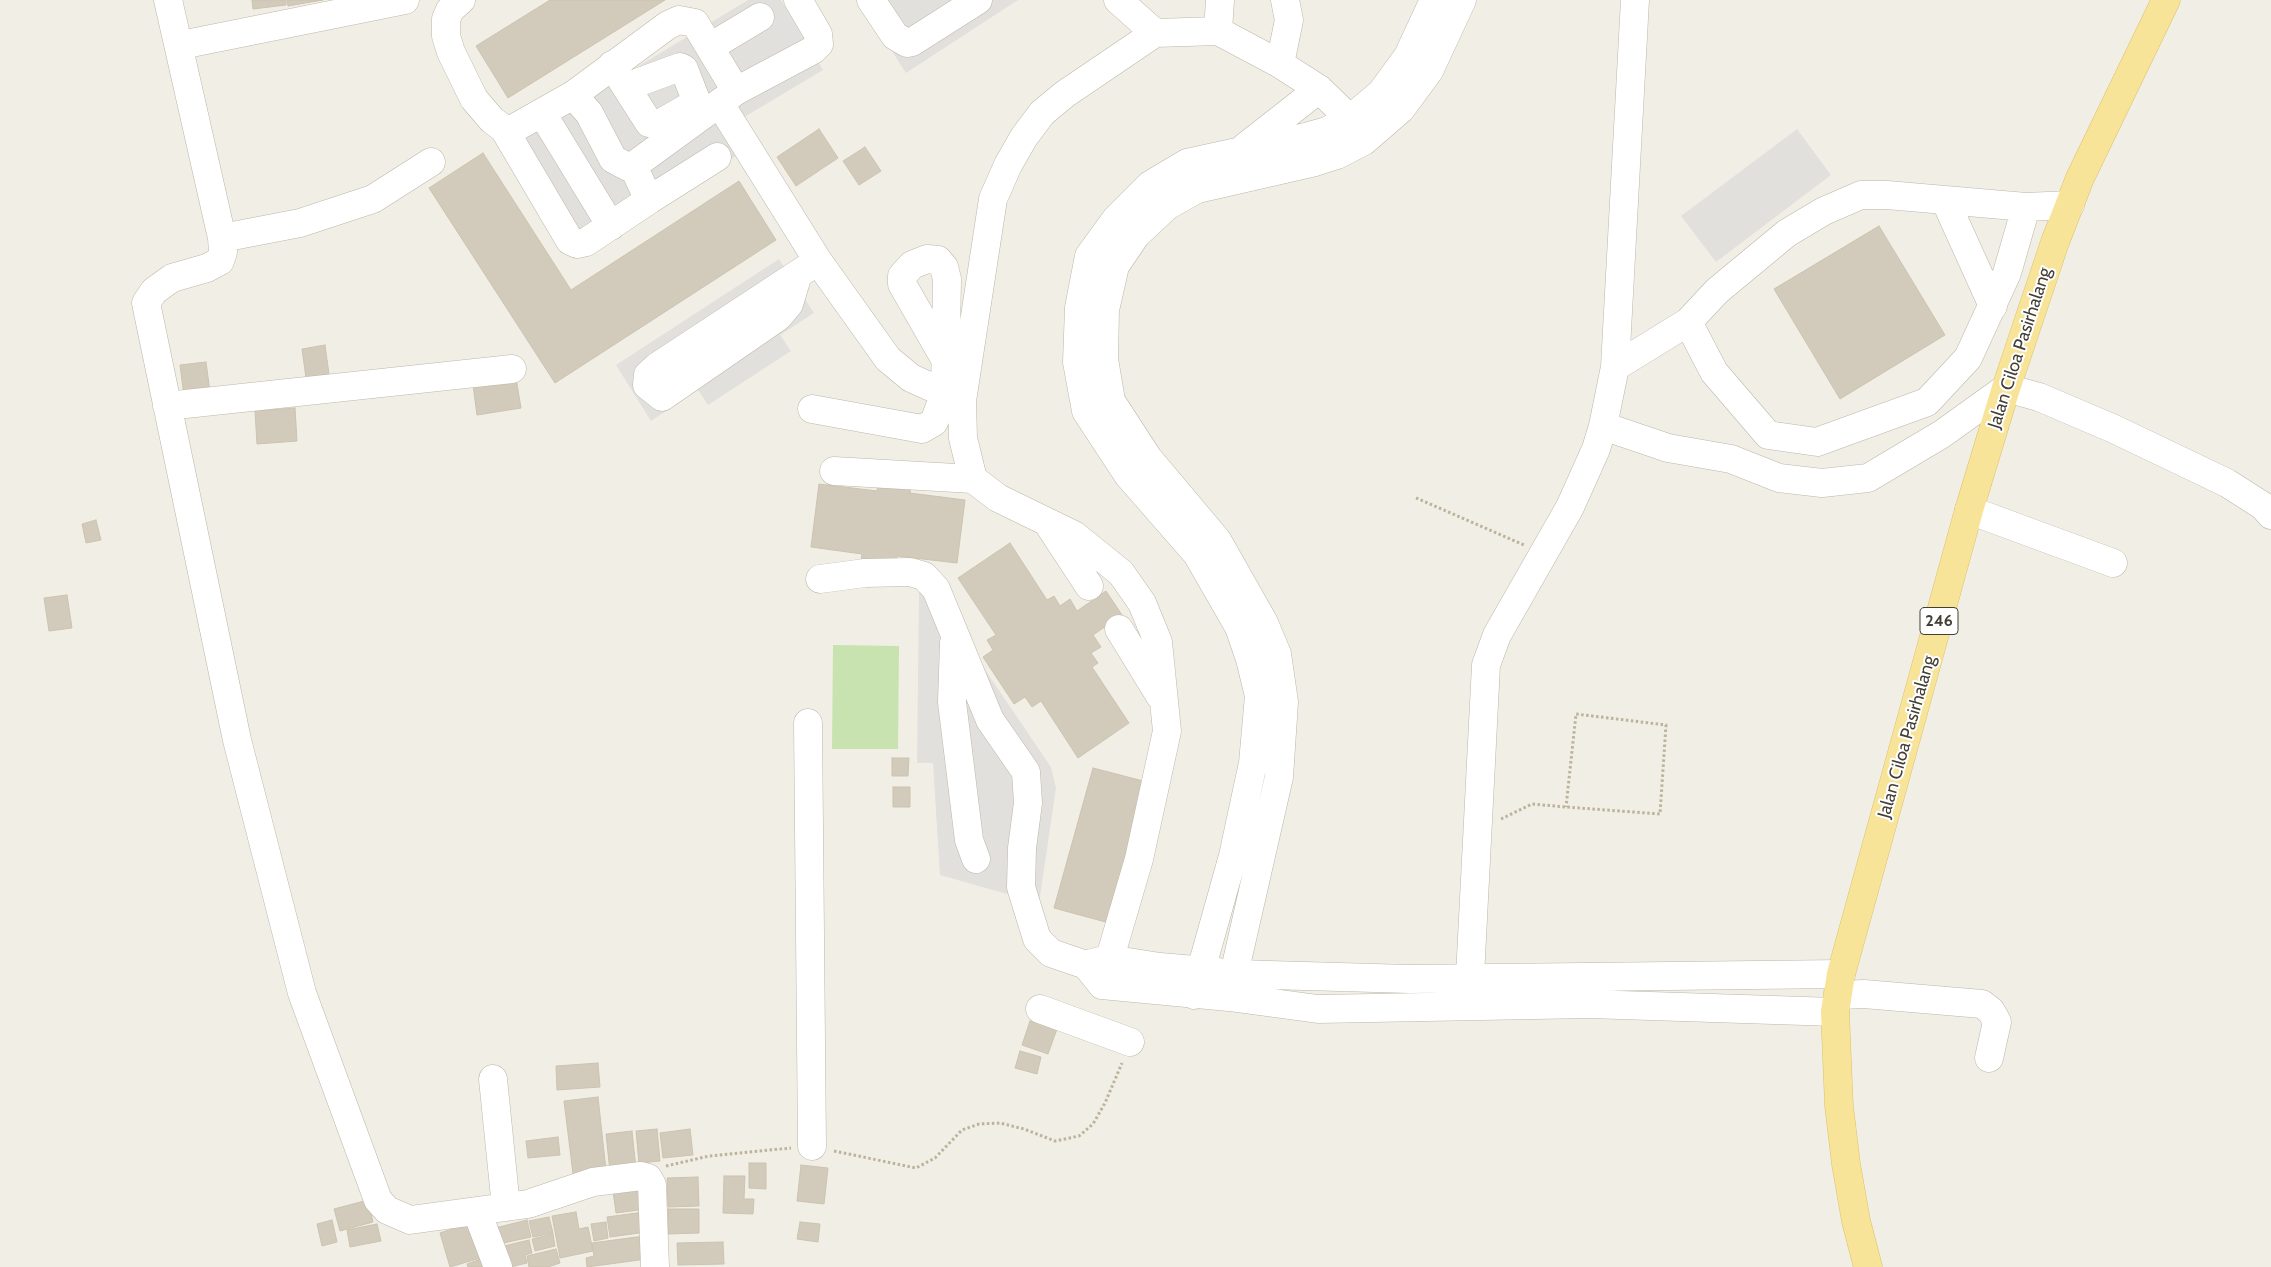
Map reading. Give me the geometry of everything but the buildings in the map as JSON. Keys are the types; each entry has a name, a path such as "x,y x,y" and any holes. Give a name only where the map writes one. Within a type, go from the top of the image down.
{"main road":[{"name":"Jalan Ciloa Pasirhalang","path":"1868,1267 1856,1221 1846,1164 1835,1056 1838,994 1969,510 2006,388 2070,205 2137,58 2166,0"}],"street":[{"path":"168,0 180,44 222,238 222,252 220,261 207,268 172,278 154,291 146,303 237,740 302,993 378,1200 387,1210 410,1220 528,1204 593,1182 640,1176 648,1178 652,1184 655,1267"},
{"path":"180,44 405,0"},
{"path":"574,95 589,113 613,159 621,165 633,166 728,97 813,50 819,44 818,34 798,0"},
{"path":"878,3 895,36 907,43 912,42 978,0"},
{"path":"1118,0 1155,33"},
{"path":"1218,31 1220,0"},
{"path":"1280,64 1289,20 1285,0"},
{"path":"1231,986 1279,777 1284,702 1277,654 1264,623 1217,540 1148,458 1111,401 1104,359 1105,310 1115,266 1136,235 1166,206 1197,189 1315,162 1337,155 1357,130 1408,56 1434,0"},
{"path":"1198,982 1233,856 1253,764 1259,696 1250,659 1239,627 1197,554 1128,475 1086,411 1077,362 1079,308 1089,256 1116,219 1150,185 1187,164 1320,133 1357,130 1401,109 1429,71 1462,0"},
{"path":"1468,1008 1486,665 1497,635 1570,507 1603,426 1615,367 1634,0"},
{"path":"448,6 446,36 451,52 474,99 492,120 504,129 570,240 577,244 586,242 717,157"},
{"path":"710,47 760,17"},
{"path":"504,129 511,130 574,95 619,76 668,25 679,20 695,24 710,47 728,97 808,267 888,359 911,378 953,397"},
{"path":"812,408 922,429 934,422 953,397 993,199 1008,165 1042,113 1065,94 1155,33 1218,31 1280,64 1319,89 1357,130"},
{"path":"1244,151 1246,146 1319,89"},
{"path":"542,113 611,226"},
{"path":"222,238 300,223 373,199 431,162"},
{"path":"633,166 648,200"},
{"path":"1615,367 1688,322 1716,292 1787,233 1824,211 1861,195 2026,207 2070,205"},
{"path":"1945,200 1993,306"},
{"path":"1730,459 1768,435 1818,442 1927,402 1968,358 2007,273 2026,207"},
{"path":"808,267 790,304 778,317 662,397 647,385 648,375 658,366 808,267"},
{"path":"1688,322 1714,372 1768,435"},
{"path":"945,359 973,479"},
{"path":"167,406 512,369"},
{"path":"1603,426 1668,448 1730,459 1779,478 1822,483 1868,478 1942,434 2006,388 2039,397 2114,429 2227,483 2263,506 2271,515"},
{"path":"834,471 973,479 998,498 1074,535 1121,573 1142,603 1158,642 1167,731 1139,859 1099,970"},
{"path":"1969,510 2113,562"},
{"path":"1047,521 1089,586"},
{"path":"820,579 873,572 910,572 924,576 936,589 990,720 1026,772 1028,803 1022,848 1021,887 1037,939 1051,953 1099,970 1160,967 1198,982 1231,986 1318,1009 1468,1008 1838,994 1864,994 1982,1004 1991,1011 1996,1022 1989,1058"},
{"path":"1119,629 1165,705"},
{"path":"955,634 952,702 969,840 976,859"},
{"path":"808,723 812,1146"},
{"path":"1231,986 1470,978 1838,994"},
{"path":"1040,1009 1130,1042"},
{"path":"493,1079 506,1207"},
{"path":"477,1212 498,1267"}],"path":[{"path":"1416,498 1543,553"},
{"path":"1478,829 1532,804 1566,807 1660,814 1666,725 1576,714 1566,807"},
{"path":"648,1178 667,1166 709,1156 812,1146 916,1168 935,1158 962,1130 979,1124 1000,1123 1024,1129 1055,1141 1079,1136 1093,1124 1105,1104 1130,1042"}],"green space":[{"path":"833,645 899,646 898,749 832,749"}],"shaded area":[{"path":"748,0 781,0 823,70 721,131 736,156 583,248 518,139"},
{"path":"859,0 1018,0 906,73"},
{"path":"1797,129 1831,175 1716,262 1681,216"},
{"path":"779,259 814,313 780,335 791,351 708,405 698,390 651,421 616,365"},
{"path":"919,590 981,664 1051,767 1056,788 1039,903 940,875 933,763 917,763"}]}
